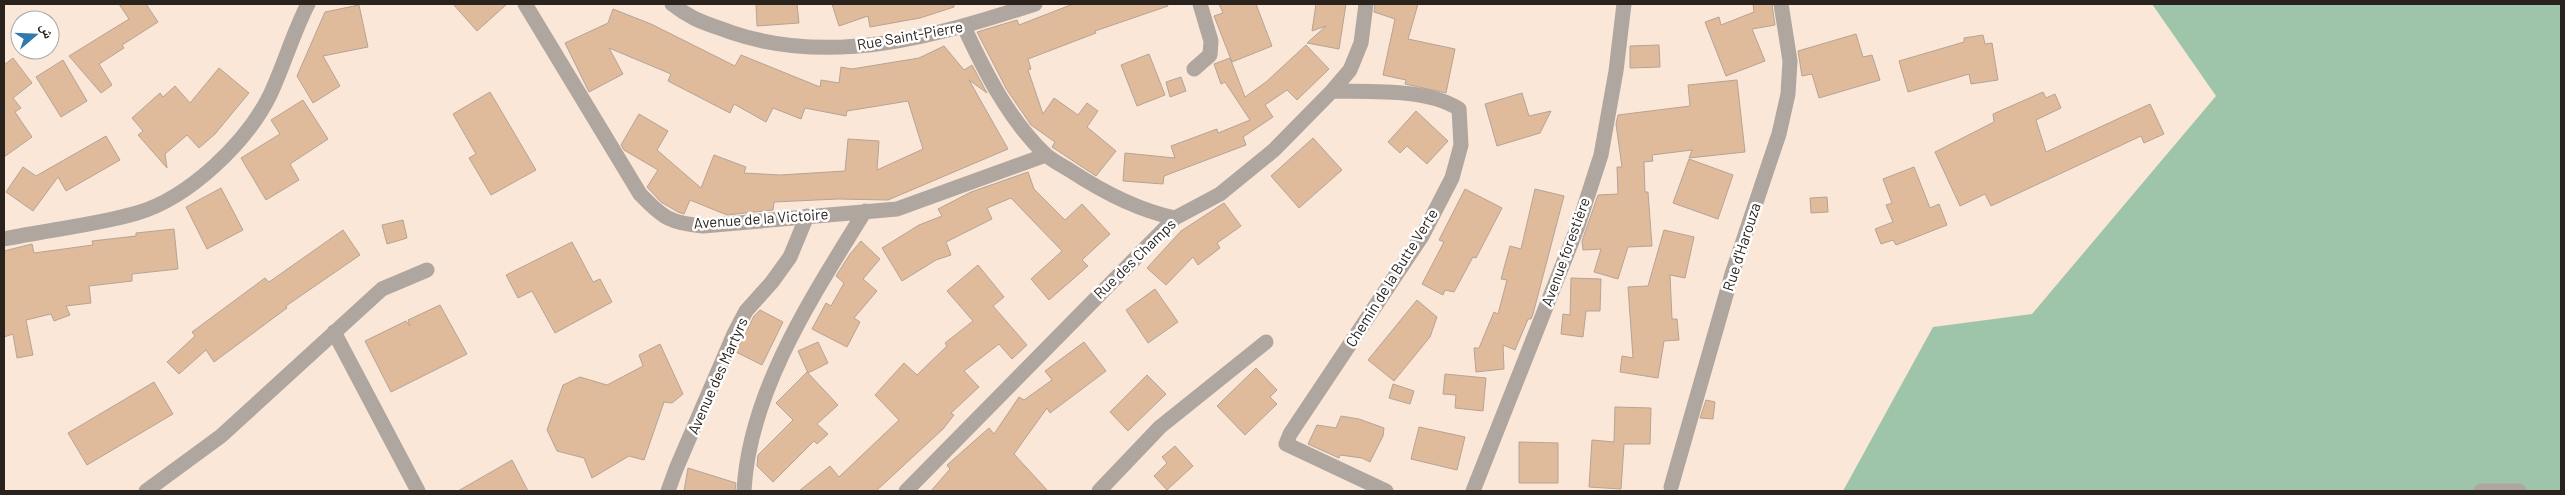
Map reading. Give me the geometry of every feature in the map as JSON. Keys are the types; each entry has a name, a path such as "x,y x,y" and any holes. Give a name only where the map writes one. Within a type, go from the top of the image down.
{"street":[{"path":"4,239 138,213 172,196 218,165 246,133 270,95 294,31 308,4"},
{"name":"Avenue de la Victoire","path":"525,4 640,194 660,214 679,224 703,226 897,209 1046,155"},
{"name":"Rue Saint-Pierre","path":"672,4 691,18 748,38 809,49 871,46 964,27 1035,4"},
{"path":"1194,69 1210,55 1211,41 1200,4"},
{"name":"Rue des Champs","path":"906,491 1175,218 1220,194 1274,150 1332,91 1350,70 1361,44 1366,4"},
{"name":"Avenue forestière","path":"1473,491 1574,235 1601,155 1616,71 1624,4"},
{"name":"Rue d'Harouza","path":"1671,487 1732,274 1780,134 1788,94 1790,60 1781,4"},
{"path":"964,27 991,82 1016,121 1046,155 1096,188 1150,212 1175,218"},
{"name":"Chemin de la Butte Verte","path":"1332,91 1393,93 1450,103 1459,109 1461,145 1452,178 1422,236 1290,434 1286,444 1386,491"},
{"path":"744,491 752,443 772,382 804,312 865,211"},
{"name":"Avenue des Martyrs","path":"668,491 676,468 734,334 746,311 772,282 790,257 808,216"},
{"path":"146,491 221,436 382,289 427,270"},
{"path":"334,332 418,491"},
{"path":"1099,491 1160,427 1266,342"},
{"path":"2481,491 2519,491"}],"green space":[{"path":"2152,4 2561,4 2561,491 1843,491 1933,327 2032,314 2216,96"}],"building":[{"path":"119,4 146,4 158,22 122,45 124,48 99,64 112,85 101,93 69,56 129,19"},
{"path":"453,4 507,4 477,31"},
{"path":"756,4 797,4 799,23 757,26"},
{"path":"832,4 954,4 954,7 920,18 870,27 868,16 839,26"},
{"path":"1073,4 1167,4 1168,6 1095,31 1096,33 1028,59 1031,69 1028,70 1043,114 1054,98 1078,115 1087,103 1098,111 1087,127 1116,151 1096,176 1052,147 1055,142 1031,125 1007,90 977,32 1017,20 1019,25"},
{"path":"1219,4 1256,4 1272,46 1232,62 1214,16 1223,13"},
{"path":"1316,4 1346,4 1339,49 1307,43 1326,26 1312,31"},
{"path":"1375,4 1418,4 1408,39 1455,49 1446,93 1405,84 1406,80 1383,75 1395,19 1374,12"},
{"path":"1753,4 1772,4 1775,25 1752,29 1765,61 1726,76 1705,22 1719,17 1721,25 1754,12"},
{"path":"359,5 368,47 323,56 340,86 313,103 297,76 325,12"},
{"path":"613,9 651,24 735,66 741,55 820,87 821,80 839,83 841,67 852,69 919,58 944,46 964,70 972,65 987,93 969,80 1008,149 888,200 838,199 774,202 773,210 727,215 690,200 684,214 678,212 661,202 647,187 658,170 624,150 621,145 639,114 668,131 657,150 701,188 714,155 746,167 744,173 780,175 845,171 848,139 879,141 877,170 923,149 908,101 847,111 846,116 805,108 801,119 773,108 766,122 734,104 730,113 668,81 671,74 609,48 623,74 589,92 565,43 608,23"},
{"path":"1856,34 1863,57 1872,55 1880,80 1819,98 1812,74 1802,76 1798,51"},
{"path":"1983,35 1985,44 1992,43 1998,80 1971,84 1969,74 1908,92 1899,61 1964,42 1964,38"},
{"path":"1306,45 1329,69 1297,100 1287,90 1265,105 1273,117 1243,137 1246,145 1164,176 1163,184 1123,181 1125,153 1175,158 1171,146 1217,129 1218,133 1250,120 1225,82 1221,84 1214,64 1230,58 1245,97 1266,82"},
{"path":"1659,45 1660,67 1630,68 1630,46"},
{"path":"1149,54 1165,95 1137,106 1121,65"},
{"path":"10,60 15,60 32,83 13,98 21,108 15,112 32,137 4,157 4,65"},
{"path":"63,60 87,101 61,117 36,77"},
{"path":"219,68 249,93 215,134 199,148 187,135 165,154 167,168 138,135 143,131 132,118 160,93 163,97 175,86 190,103"},
{"path":"1181,77 1186,91 1170,97 1166,82"},
{"path":"1737,80 1745,152 1689,158 1692,150 1652,155 1653,161 1644,162 1645,192 1648,192 1652,246 1628,247 1618,279 1594,272 1601,249 1583,250 1582,241 1598,195 1618,194 1617,167 1622,167 1616,124 1618,115 1690,106 1688,85"},
{"path":"490,92 536,170 491,195 469,158 476,154 453,114"},
{"path":"2043,92 2046,98 2055,94 2061,108 2036,120 2046,152 2150,104 2164,134 2144,143 2141,136 1991,206 1985,194 1960,206 1935,152 1994,122 1993,114"},
{"path":"1522,93 1529,116 1551,111 1540,133 1497,146 1485,104"},
{"path":"303,100 328,139 290,164 299,180 266,200 241,158 280,134 271,120"},
{"path":"1416,111 1448,141 1427,164 1407,146 1400,153 1388,142"},
{"path":"106,136 120,160 66,191 58,177 33,211 6,192 23,167 36,176"},
{"path":"1313,138 1342,170 1299,208 1271,176"},
{"path":"1689,159 1733,175 1718,219 1673,203"},
{"path":"1914,167 1930,208 1939,204 1947,225 1896,245 1893,240 1881,244 1875,229 1893,222 1886,205 1892,203 1883,179"},
{"path":"1028,172 1034,189 1065,220 1082,204 1110,234 1082,260 1088,266 1049,300 1031,279 1062,251 1011,198 987,208 992,219 946,242 951,255 936,260 902,281 882,248 919,225 942,216 938,209 971,192"},
{"path":"221,188 243,230 207,249 186,207"},
{"path":"1465,189 1502,208 1476,258 1473,257 1454,292 1445,290 1443,295 1422,284 1444,242 1439,240"},
{"path":"1535,189 1564,196 1533,314 1531,319 1528,319 1515,350 1503,345 1504,369 1476,372 1474,348 1479,348 1494,312 1498,314 1507,280 1501,279 1510,246 1521,249"},
{"path":"1827,197 1828,212 1811,213 1810,198"},
{"path":"1224,203 1241,226 1217,243 1220,248 1198,265 1193,257 1166,285 1147,268 1181,231"},
{"path":"403,220 407,238 387,244 382,225"},
{"path":"174,229 178,269 132,274 132,281 89,286 91,303 66,306 70,315 54,321 51,314 26,320 33,355 17,358 13,334 4,337 4,251 32,244 34,253 93,245 92,241 136,236 136,233"},
{"path":"343,230 360,255 286,306 287,308 214,362 206,350 179,374 167,362 195,336 192,332 265,278 269,282"},
{"path":"1664,230 1694,237 1685,278 1670,275 1672,319 1677,319 1679,340 1664,341 1658,378 1620,372 1622,356 1633,358 1628,287 1648,286"},
{"path":"861,241 880,259 863,279 877,291 854,318 860,322 847,347 812,329 826,303 831,306 844,283 836,276"},
{"path":"572,242 593,282 600,279 612,302 555,333 532,291 518,298 506,275"},
{"path":"978,265 1004,297 993,306 1027,345 1012,359 999,344 964,371 979,387 951,413 954,415 943,429 876,491 799,491 830,466 839,477 899,420 875,395 904,363 917,375 947,346 945,343 973,321 947,291"},
{"path":"1571,278 1601,279 1600,311 1586,311 1583,337 1561,334 1563,314 1570,315"},
{"path":"1155,289 1178,322 1148,343 1126,310"},
{"path":"1417,300 1437,317 1430,337 1394,381 1368,360"},
{"path":"440,305 467,354 391,392 365,341 406,321 410,326 408,320"},
{"path":"760,310 783,322 762,365 736,352 754,316"},
{"path":"818,342 828,363 808,373 798,351"},
{"path":"1084,342 1106,371 1050,413 1047,408 1014,454 1048,491 931,491 950,469 947,465 989,428 994,434 1019,397 1024,400 1052,380 1045,371"},
{"path":"660,344 683,394 672,403 664,402 644,460 629,456 592,478 584,458 557,451 547,430 563,385 580,377 607,385 643,366 639,355"},
{"path":"1256,368 1277,390 1270,397 1277,404 1245,435 1217,406"},
{"path":"807,372 838,405 817,424 828,434 817,444 814,441 773,482 757,466 758,455 793,420 776,403"},
{"path":"1445,374 1486,378 1483,411 1455,408 1456,395 1443,394"},
{"path":"1147,375 1166,394 1128,431 1110,412"},
{"path":"154,382 173,414 87,465 68,433"},
{"path":"1393,384 1414,391 1410,404 1389,398"},
{"path":"1706,400 1715,402 1713,419 1700,418"},
{"path":"1615,407 1651,408 1650,444 1624,444 1621,489 1589,487 1592,440 1614,442"},
{"path":"1341,416 1359,419 1384,428 1383,436 1370,462 1362,458 1340,455 1339,458 1308,444 1317,425 1336,428"},
{"path":"1419,427 1465,437 1457,470 1411,459"},
{"path":"1519,442 1558,443 1558,483 1519,483"},
{"path":"1175,446 1193,466 1167,490 1154,476 1167,463 1162,457"},
{"path":"512,460 528,491 458,491"},
{"path":"688,468 736,483 735,491 684,491"}]}
